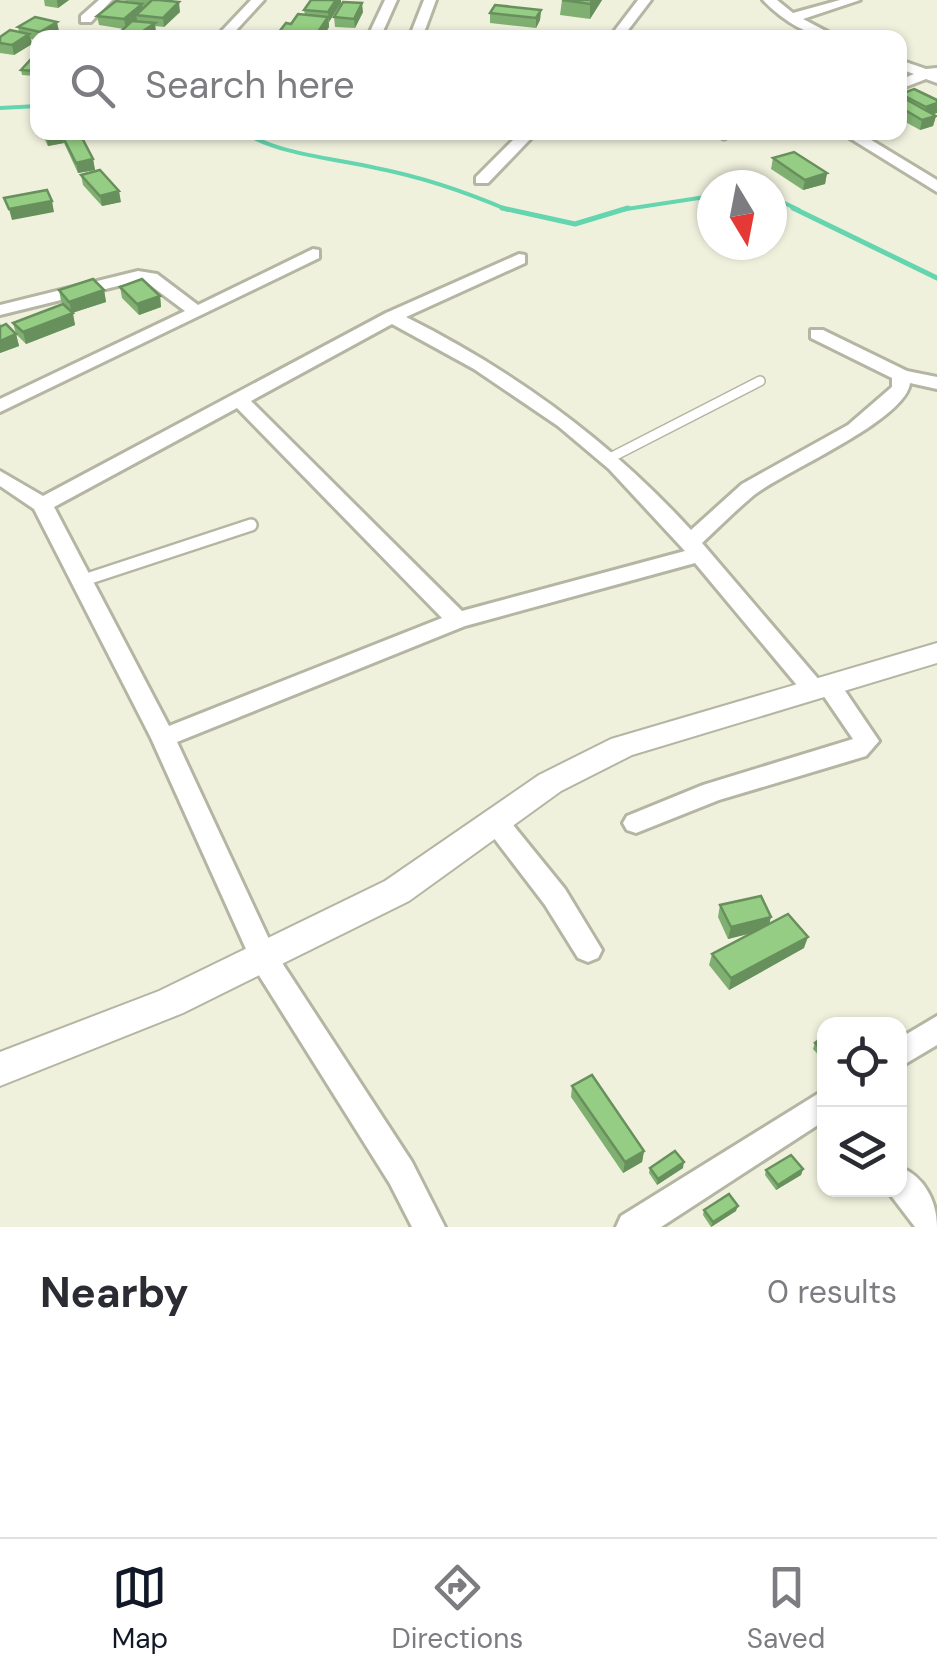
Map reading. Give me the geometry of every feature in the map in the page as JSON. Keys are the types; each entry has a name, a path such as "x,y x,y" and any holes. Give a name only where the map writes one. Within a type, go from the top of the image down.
{"street":[{"path":"86,19 106,0"},
{"path":"229,30 258,0"},
{"path":"377,30 391,0"},
{"path":"417,30 430,0"},
{"path":"622,30 645,0"},
{"path":"769,0 791,18 816,30"},
{"path":"791,18 854,0"},
{"path":"907,66 933,75"},
{"path":"907,84 933,75"},
{"path":"482,180 522,140"},
{"path":"860,140 937,187"},
{"path":"0,406 313,254"},
{"path":"42,506 392,317 519,259"},
{"path":"0,310 138,276 151,278 196,312"},
{"path":"392,317 438,339 569,427 608,459 862,728 866,741 857,750 712,792 636,823"},
{"path":"816,334 901,376 937,384"},
{"path":"163,738 458,620 692,550 749,489 855,429 901,389 901,376"},
{"path":"240,401 458,620"},
{"path":"0,477 42,506 84,580 163,738 265,960 400,1173 428,1227"},
{"path":"0,1070 265,960 397,891 550,782 622,747 937,653"},
{"path":"496,822 556,897 588,950"},
{"path":"907,1049 937,1030"},
{"path":"632,1227 819,1107"},
{"path":"907,1191 935,1227"}],"lane":[{"path":"608,459 760,381"},
{"path":"84,580 251,525"}],"building":[{"path":"152,0 179,2 163,18 136,15"},
{"path":"311,0 336,0 328,12 304,10"},
{"path":"116,1 142,4 124,19 97,16"},
{"path":"343,2 362,3 354,19 334,17"},
{"path":"495,5 541,10 536,18 490,13"},
{"path":"298,14 328,17 319,30 281,30 286,23 291,24"},
{"path":"35,17 57,22 43,30 18,27"},
{"path":"132,21 155,23 144,30 122,30"},
{"path":"10,30 29,34 12,45 0,43 0,37"},
{"path":"914,89 937,103 926,107 907,97 907,92"},
{"path":"907,100 936,116 922,120 907,111"},
{"path":"64,140 83,140 93,159 76,163"},
{"path":"794,152 827,173 805,180 773,158"},
{"path":"100,170 119,191 100,196 81,175"},
{"path":"47,190 52,201 9,209 4,198"},
{"path":"93,279 104,290 69,302 59,290"},
{"path":"142,279 160,296 137,304 120,287"},
{"path":"63,304 73,313 23,332 13,323"},
{"path":"6,324 16,334 0,341 0,327"},
{"path":"761,896 771,917 731,927 720,905"},
{"path":"788,914 808,937 731,978 712,954"},
{"path":"592,1075 644,1151 625,1162 572,1086"},
{"path":"675,1151 684,1162 658,1179 650,1168"},
{"path":"791,1155 803,1169 778,1185 766,1170"},
{"path":"729,1194 738,1206 713,1222 704,1210"}],"waterway":[{"path":"0,108 30,106"},
{"path":"258,140 290,151 427,180 504,208"},
{"path":"623,210 697,198"},
{"path":"787,204 799,210"},
{"path":"504,208 575,224 623,210"},
{"path":"504,208 508,210"},
{"path":"623,210 628,208"},
{"path":"793,208 937,278"}]}
